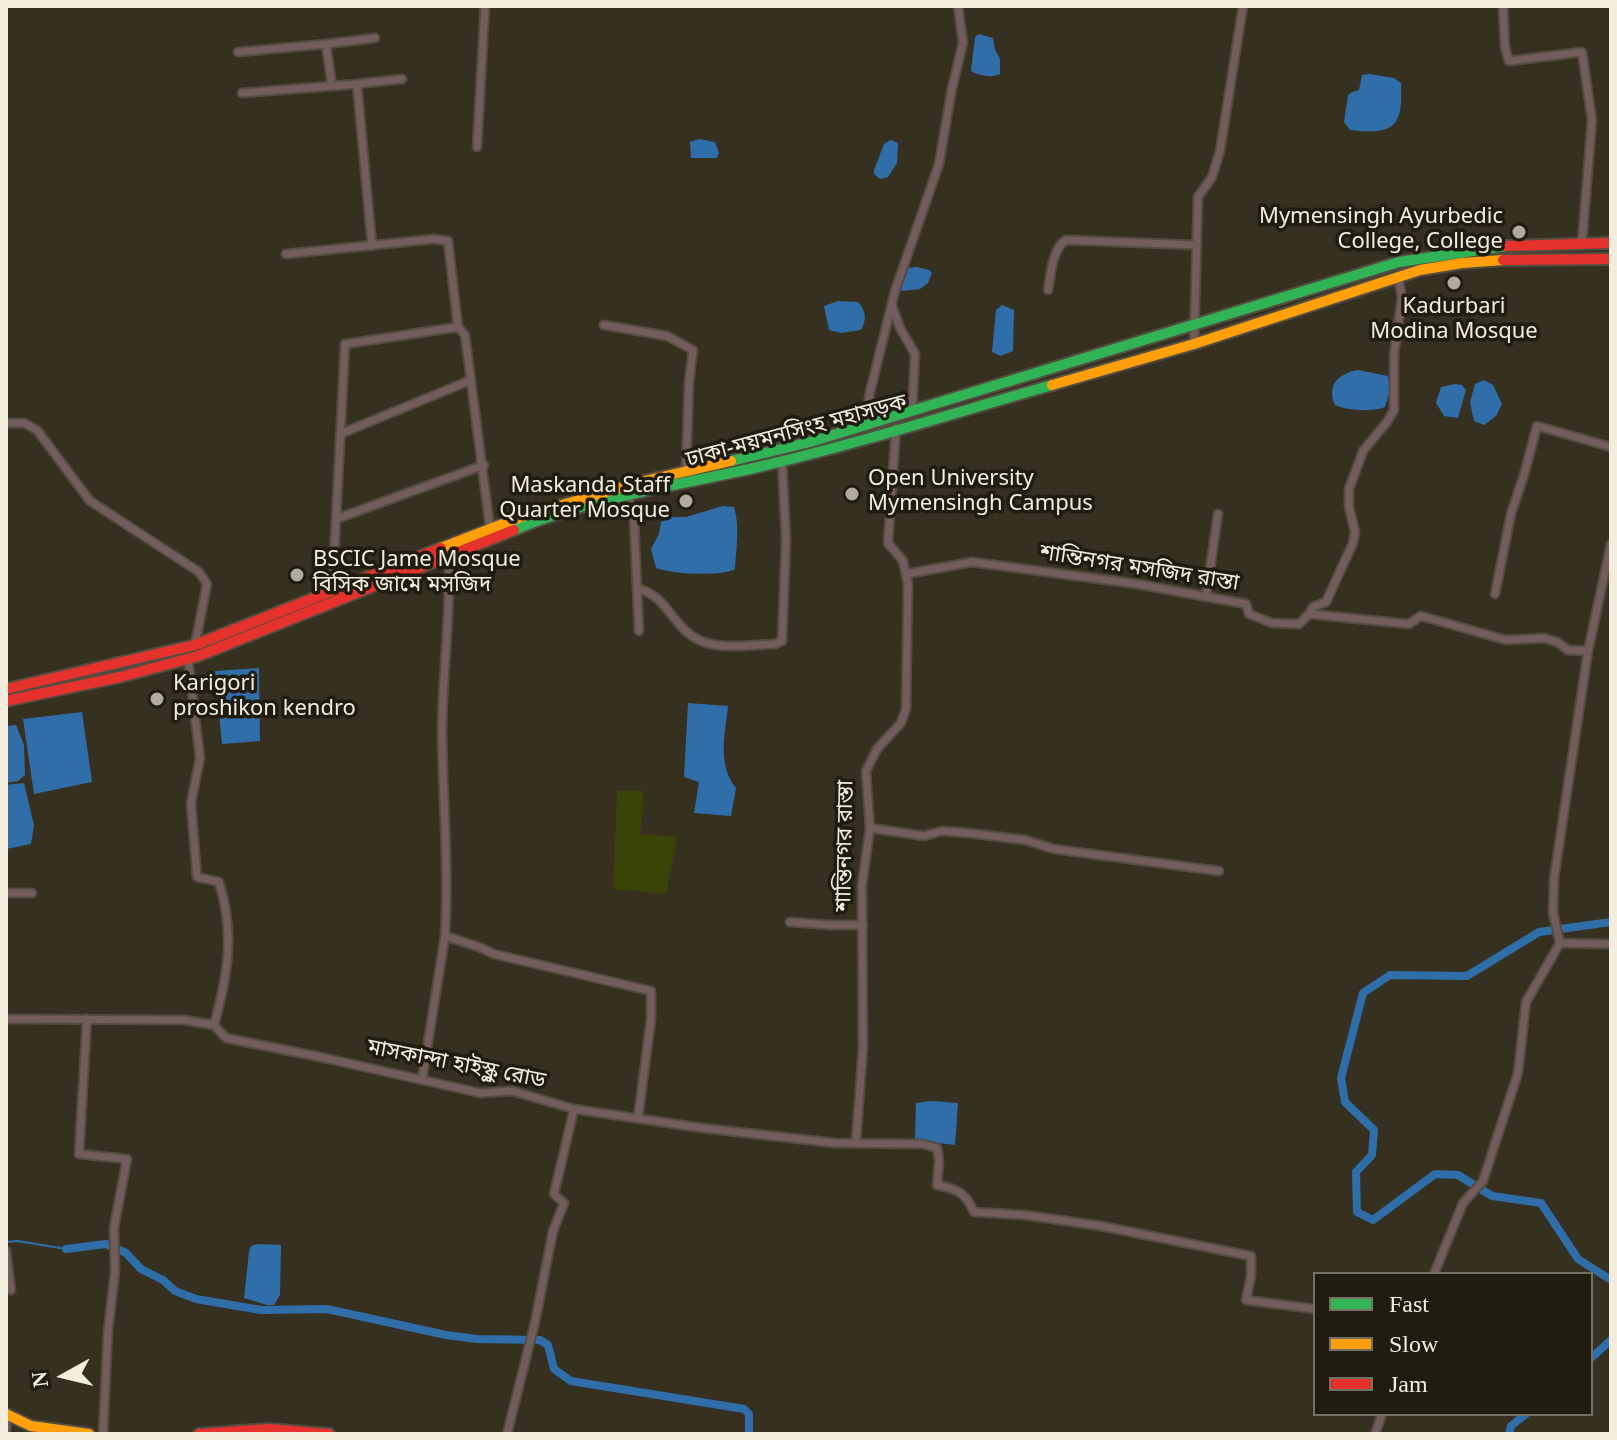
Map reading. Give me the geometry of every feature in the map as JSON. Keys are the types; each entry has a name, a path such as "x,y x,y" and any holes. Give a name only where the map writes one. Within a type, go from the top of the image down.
{"main road":[{"name":"ঢাকা-ময়মনসিংহ মহাসড়ক","path":"6,689 195,645 490,528 644,481 865,426 1419,257 1505,246 1611,243"},
{"name":"ঢাকা-ময়মনসিংহ মহাসড়ক","path":"6,701 188,659 532,522 628,495 782,460 1194,344 1398,276 1462,263 1565,257 1611,259"},
{"path":"7,1415 31,1426 89,1434"},
{"path":"199,1434 269,1429 329,1434"}],"street":[{"path":"477,147 485,6"},
{"path":"865,426 870,392 892,304 939,164 963,43 958,6"},
{"path":"1194,344 1198,197 1212,177 1220,151 1243,6"},
{"path":"1503,6 1505,47 1509,61 1582,52 1592,120 1582,243"},
{"path":"238,52 375,38"},
{"path":"326,44 332,86"},
{"path":"242,93 402,79"},
{"path":"357,84 372,246"},
{"path":"286,254 434,239 448,241 458,327 465,335 490,528"},
{"path":"1048,290 1055,255 1066,240 1195,245"},
{"path":"1309,614 1313,607 1326,602 1353,543 1355,532 1349,507 1349,489 1365,446 1394,410 1394,354 1402,297 1398,276"},
{"path":"892,304 900,328 915,354 912,410"},
{"path":"604,325 667,336 693,350 686,472"},
{"path":"333,578 345,344 458,327"},
{"path":"340,434 471,380"},
{"path":"6,423 24,423 37,430 90,501 199,572 207,584 195,645"},
{"path":"1495,594 1511,514 1537,426 1611,447"},
{"name":"শান্তিনগর রাস্তা","path":"856,1141 863,1048 862,885 870,828 866,771 877,749 901,723 906,709 908,584 903,561 888,543 896,428"},
{"path":"637,588 653,592 685,630 701,642 762,645 782,641 786,540 782,460"},
{"path":"336,519 484,465"},
{"path":"628,495 634,519 639,631"},
{"path":"1206,597 1218,514"},
{"path":"1435,1272 1463,1203 1483,1181 1518,1073 1526,1002 1560,942 1553,913 1554,879 1588,651 1610,550"},
{"path":"422,1080 445,936 447,897 442,735 451,602 449,557"},
{"name":"শান্তিনগর মসজিদ রাস্তা","path":"906,574 972,562 1137,584 1246,604 1249,614 1272,623 1299,624 1309,614 1409,624 1421,616 1506,640 1544,638 1568,650 1588,651"},
{"path":"188,659 200,758 191,803 197,877 219,882 227,908 229,958 214,1025"},
{"path":"870,828 924,836 942,831 1025,840 1054,849 1219,871"},
{"path":"6,893 32,893"},
{"path":"790,922 863,925"},
{"path":"445,936 494,954 651,991 651,1019 638,1118"},
{"path":"1560,942 1611,944"},
{"name":"মাসকান্দা হাইস্কুল রোড","path":"6,1019 184,1020 214,1025 226,1038 480,1093 512,1091 574,1109 835,1143 923,1144 937,1148 937,1185 959,1190 974,1212 1025,1215 1101,1226 1251,1256 1246,1300 1313,1309"},
{"path":"87,1019 79,1154 127,1159 114,1228 115,1272 108,1331 103,1434"},
{"path":"507,1434 540,1302 553,1231 564,1203 554,1194 574,1109"},
{"path":"6,1251 11,1290"},
{"path":"6,1430 7,1415"}],"green space":[{"path":"617,791 644,791 640,834 677,837 666,894 613,889"}],"water":[{"path":"979,34 993,38 1000,59 1000,74 986,76 971,71 975,37"},
{"path":"1362,75 1394,78 1401,83 1398,119 1386,129 1350,130 1344,122 1348,96 1359,90"},
{"path":"699,139 715,142 719,153 717,158 691,158 690,142"},
{"path":"891,140 898,143 897,163 888,177 880,179 874,170 884,144"},
{"path":"917,267 932,273 928,283 920,289 901,291 899,288 908,268"},
{"path":"838,301 858,302 861,305 865,319 861,330 841,333 829,330 824,306"},
{"path":"1002,305 1014,310 1013,351 1001,356 992,352 996,310"},
{"path":"1358,370 1388,376 1390,390 1385,407 1360,410 1335,405 1332,392 1336,381"},
{"path":"1484,380 1493,385 1502,404 1496,416 1484,425 1474,421 1470,402 1475,384"},
{"path":"1462,385 1466,390 1458,418 1444,416 1436,403 1441,387"},
{"path":"723,506 734,507 736,515 735,569 696,574 656,568 651,549 661,522"},
{"path":"259,668 260,741 222,744 215,671"},
{"path":"688,703 728,706 724,759 736,788 731,816 694,813 699,782 684,777"},
{"path":"82,712 92,782 34,794 23,719"},
{"path":"16,725 24,745 25,775 18,781 6,783 6,726"},
{"path":"24,783 34,825 31,844 6,849 6,785"},
{"path":"916,1103 958,1103 955,1145 915,1140"},
{"path":"281,1245 280,1295 274,1305 244,1298 249,1251 251,1246"}],"waterway":[{"path":"1611,922 1539,932 1467,976 1390,975 1363,993 1341,1078 1345,1102 1374,1130 1372,1155 1356,1172 1357,1212 1373,1220 1435,1174 1458,1175 1492,1196 1541,1203 1578,1259 1611,1280"},
{"path":"6,1242 66,1249"},
{"path":"66,1249 106,1244 126,1253 141,1269 163,1280 175,1291 196,1299 261,1310 327,1309 477,1339 540,1340 548,1345 554,1369 571,1381 744,1409 749,1414 749,1434"},
{"path":"1593,1356 1611,1340"},
{"path":"1509,1434 1511,1426 1524,1416"}],"traffic: fast":[{"path":"731,461 810,442 1399,262 1506,246"},
{"path":"514,530 572,509 791,459 1052,385"}],"traffic: slow":[{"path":"1052,385 1194,344 1420,270 1503,260"},
{"path":"441,548 521,517 644,481 731,461"},
{"path":"6,1414 31,1426 89,1434"}],"traffic: jam":[{"path":"1506,246 1611,243"},
{"path":"1503,260 1611,259"},
{"path":"6,701 120,677 198,656 514,530"},
{"path":"6,689 195,645 441,548"},
{"path":"199,1434 269,1429 329,1434"}],"place":[{"name":"Mymensingh Ayurbedic College, College","path":"1519,232"},
{"name":"Kadurbari Modina Mosque","path":"1454,283"},
{"name":"Open University Mymensingh Campus","path":"852,494"},
{"name":"Maskanda Staff Quarter Mosque","path":"686,501"},
{"name":"BSCIC Jame Mosque বিসিক জামে মসজিদ","path":"297,575"},
{"name":"Karigori proshikon kendro","path":"157,699"}]}
